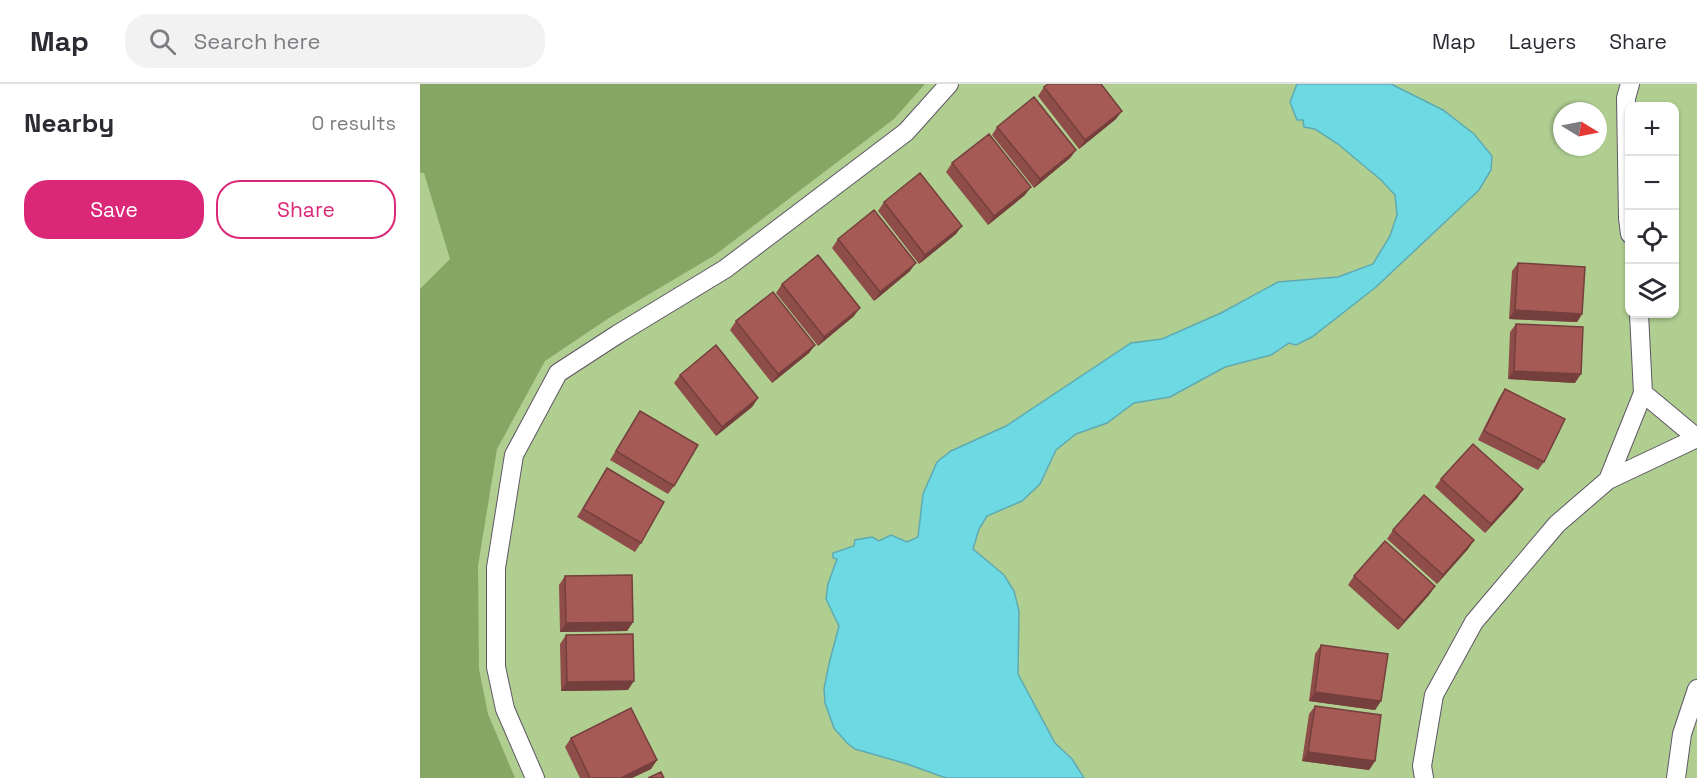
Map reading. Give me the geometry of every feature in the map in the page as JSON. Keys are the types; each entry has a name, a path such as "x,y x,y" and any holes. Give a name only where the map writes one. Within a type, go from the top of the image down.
{"street":[{"path":"535,778 505,709 496,668 496,568 514,455 558,373 725,269 906,132 949,84"},
{"path":"1628,210 1626,98 1630,84"},
{"path":"1608,480 1643,393 1639,318"},
{"path":"1424,778 1422,766 1434,695 1474,622 1557,524 1608,480 1697,438 1643,393"},
{"path":"1676,778 1682,734 1697,689"}],"green space":[{"path":"420,84 1697,84 1697,778 420,778"},
{"path":"420,84 925,84 894,119 715,255 609,318 545,361 497,449 478,566 479,669 488,714 515,778 420,778 420,289 450,259 424,173 420,173"}],"water":[{"path":"1297,84 1391,84 1443,110 1474,134 1492,156 1491,170 1479,190 1376,287 1312,337 1296,345 1289,343 1271,355 1225,367 1170,397 1134,403 1107,423 1076,434 1056,450 1040,484 1022,501 987,516 979,529 973,549 1004,575 1014,591 1019,611 1018,674 1055,743 1072,759 1084,778 946,778 855,749 834,728 825,703 824,689 839,626 826,599 828,584 837,559 833,558 833,553 854,546 855,540 872,537 879,541 891,535 907,542 918,537 923,494 937,462 951,451 1006,426 1131,343 1162,339 1221,313 1278,282 1338,277 1373,264 1390,236 1397,215 1395,195 1381,180 1338,144 1315,129 1304,127 1303,120 1297,120 1290,102"}],"building":[{"path":"1048,84 1101,84 1122,111 1085,140 1044,87"},
{"path":"1034,97 1076,150 1040,179 997,127"},
{"path":"989,134 1031,187 994,216 952,163"},
{"path":"920,173 962,226 925,255 884,202"},
{"path":"874,210 916,263 880,292 838,239"},
{"path":"818,255 860,308 824,337 782,284"},
{"path":"1518,263 1585,267 1582,314 1515,310"},
{"path":"773,292 815,345 778,374 736,321"},
{"path":"1516,324 1583,327 1581,374 1514,371"},
{"path":"716,345 758,398 722,427 680,375"},
{"path":"1505,389 1565,419 1544,462 1484,431"},
{"path":"640,411 698,445 674,486 616,451"},
{"path":"1473,444 1523,489 1491,524 1441,479"},
{"path":"607,468 664,502 641,543 583,509"},
{"path":"1424,495 1474,540 1443,575 1393,530"},
{"path":"1385,541 1435,586 1404,621 1354,576"},
{"path":"632,575 633,622 566,623 565,576"},
{"path":"633,634 634,681 567,682 566,635"},
{"path":"1321,645 1388,654 1381,701 1315,692"},
{"path":"1315,706 1381,715 1375,761 1308,752"},
{"path":"631,708 657,760 621,778 590,778 571,738"},
{"path":"661,772 664,778 648,778"}]}
